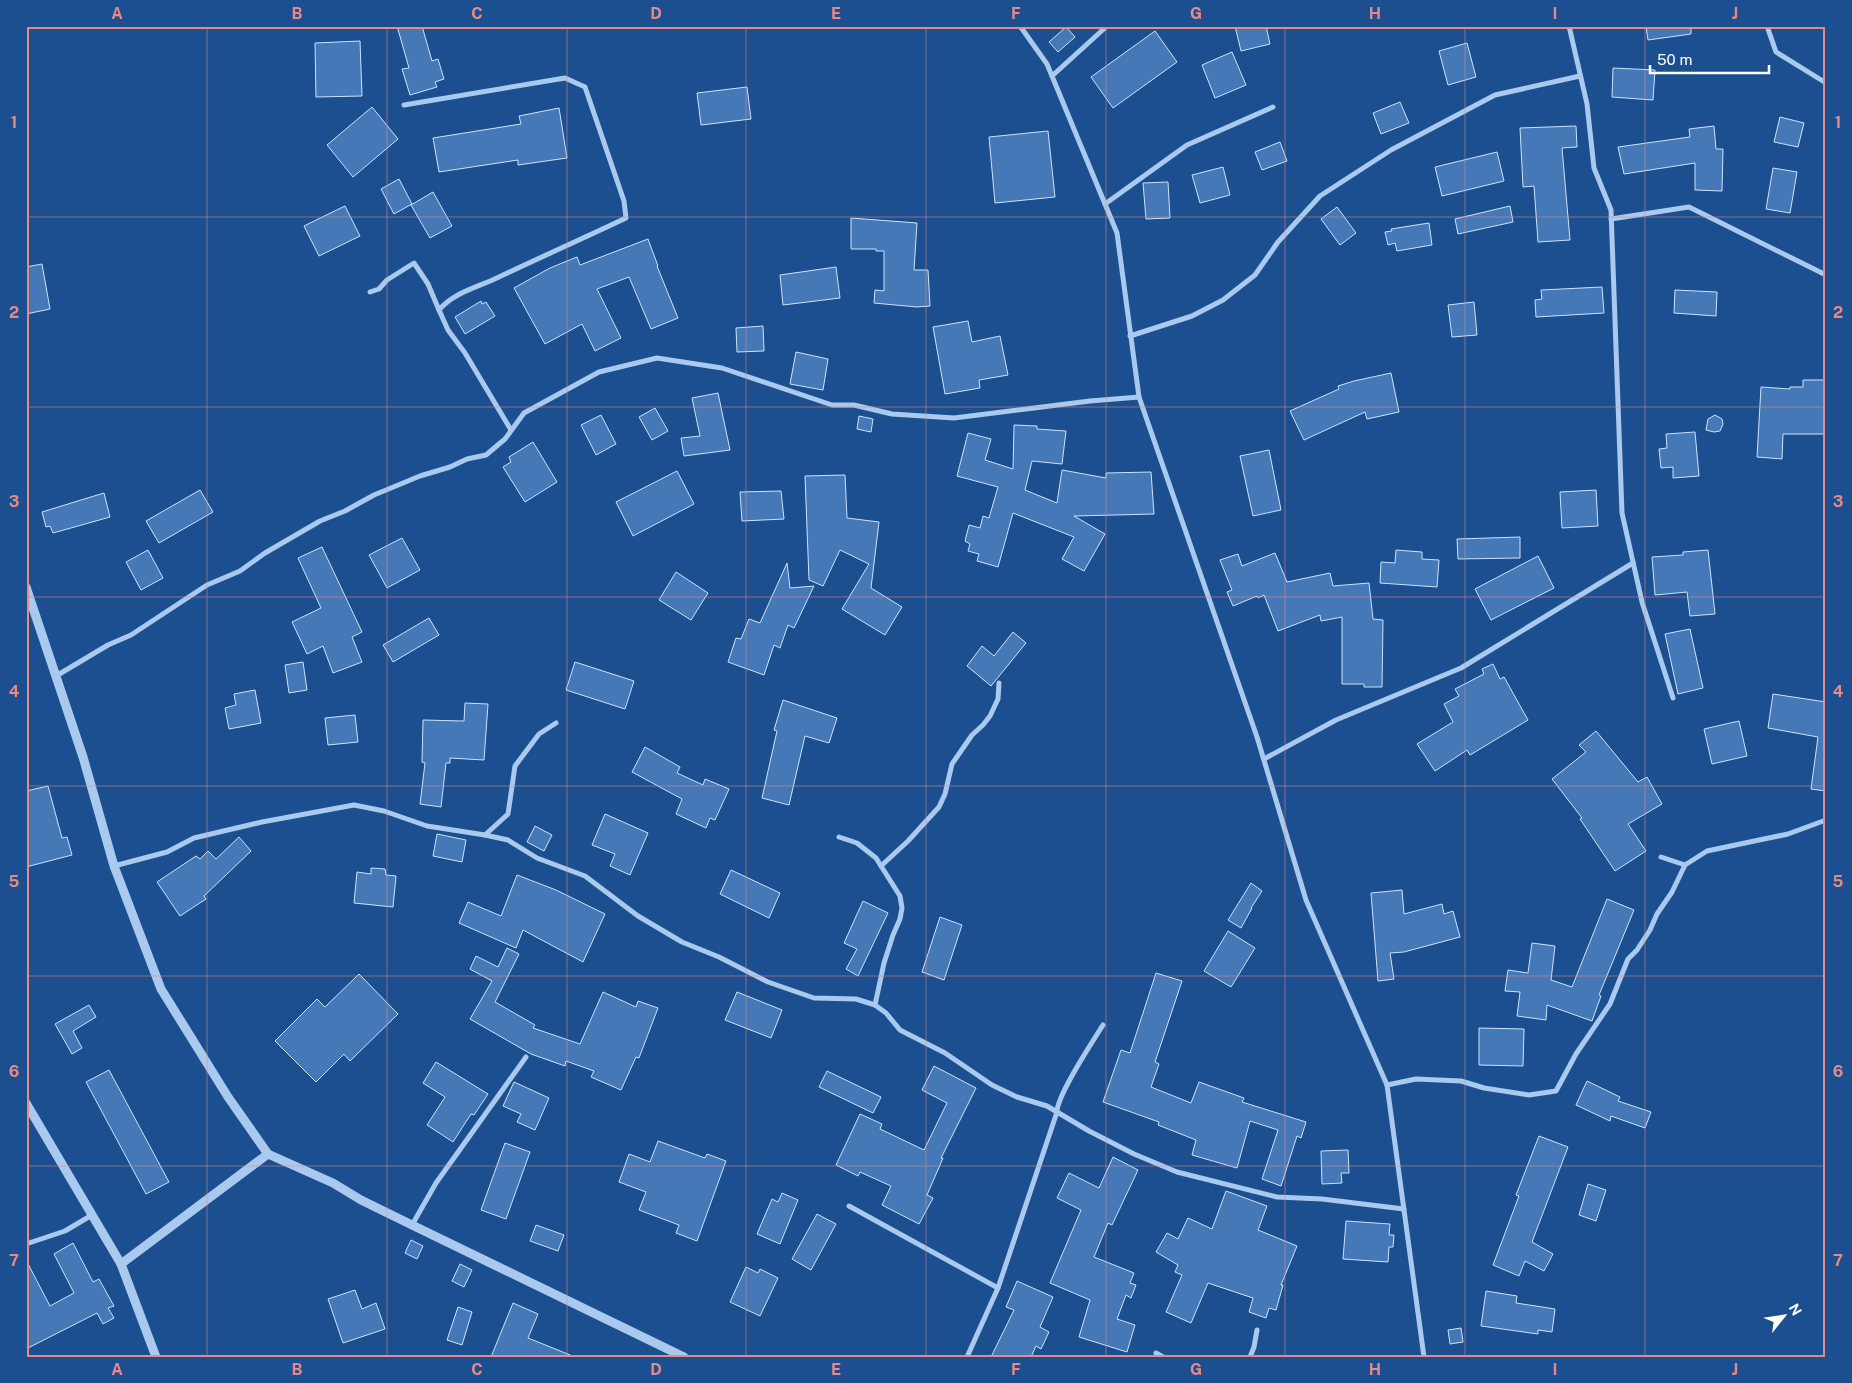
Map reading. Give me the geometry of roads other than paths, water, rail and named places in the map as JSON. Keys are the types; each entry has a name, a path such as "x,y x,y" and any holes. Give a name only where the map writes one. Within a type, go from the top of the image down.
{"street":[{"path":"1020,26 1047,64 1117,233 1138,397 1264,759 1306,900 1387,1086 1424,1357"},
{"path":"1052,76 1107,26"},
{"path":"1569,26 1587,104 1594,168 1611,210 1622,513 1642,602 1673,698"},
{"path":"1767,26 1776,52 1826,83"},
{"path":"1130,336 1192,316 1223,300 1255,275 1278,242 1320,196 1391,150 1496,96 1580,76"},
{"path":"404,105 565,78 585,87 624,201 626,218 462,293 446,302 439,310"},
{"path":"1105,204 1187,145 1273,107"},
{"path":"1611,219 1689,207 1826,275"},
{"path":"370,292 379,289 387,280 414,263 428,284 448,330 465,353 512,430"},
{"path":"56,676 108,645 131,635 207,584 240,570 320,521 345,512 374,495 420,476 450,467 467,459 486,455 505,439 524,413 599,372 657,358 722,368 832,405 854,405 892,414 954,418 1138,397"},
{"path":"1264,759 1336,720 1461,668 1633,563"},
{"path":"26,587 83,757 114,866 161,989 228,1097 268,1154 333,1183 361,1200 684,1357"},
{"path":"881,866 939,807 945,794 952,764 972,734 984,725 990,716 998,699 999,683"},
{"path":"485,836 508,814 515,766 538,734 556,723"},
{"path":"114,866 167,852 194,838 262,822 354,805 384,811 427,826 508,840 538,858 585,876 638,916 682,942 768,982 814,998 856,999 875,1005 900,1030 944,1053 992,1085 1017,1097 1047,1106 1134,1154 1177,1172 1277,1196 1404,1209"},
{"path":"1387,1086 1416,1079 1461,1081 1484,1088 1530,1095 1556,1091 1576,1054 1610,1004 1628,959 1637,950 1650,930 1685,865 1707,851 1788,834 1826,820"},
{"path":"839,836 857,843 876,858 900,896 902,908 900,919 884,963 875,1005"},
{"path":"1661,857 1685,865"},
{"path":"967,1357 998,1288 1057,1112 1057,1105 1069,1081 1103,1025"},
{"path":"412,1225 436,1182 526,1057"},
{"path":"26,1103 121,1264 156,1357"},
{"path":"121,1264 268,1154"},
{"path":"850,1206 998,1288"},
{"path":"26,1244 65,1231 92,1215"},
{"path":"1250,1357 1257,1330"},
{"path":"1156,1353 1163,1357"}]}
